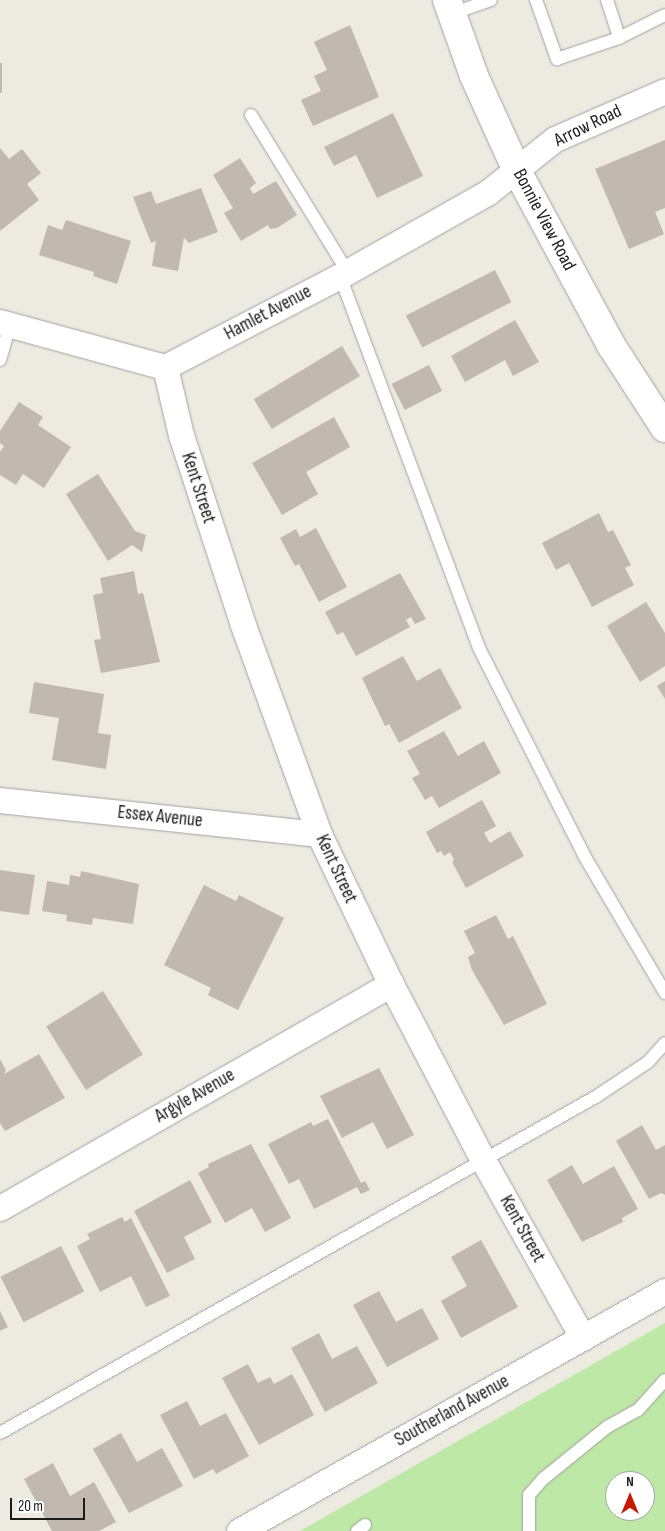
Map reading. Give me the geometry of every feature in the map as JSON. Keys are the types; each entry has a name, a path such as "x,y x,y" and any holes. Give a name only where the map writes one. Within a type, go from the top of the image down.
{"street":[{"name":"Bonnie View Road","path":"449,7 474,76 517,171 611,345 665,428"},
{"name":"Arrow Road","path":"517,171 555,139 665,91"},
{"name":"Hamlet Avenue","path":"165,367 344,273 486,193 517,171"},
{"path":"5,324 165,367"},
{"name":"Kent Street","path":"165,367 181,435 243,625 319,834 391,984 483,1160 584,1338"},
{"name":"Essex Avenue","path":"0,800 319,834"},
{"name":"Argyle Avenue","path":"0,1208 391,984"},
{"name":"Southerland Avenue","path":"239,1531 665,1291"}],"lane":[{"path":"449,7 491,0"},
{"path":"536,0 557,59 619,38 665,15"},
{"path":"606,0 619,38"},
{"path":"251,116 344,273 479,648 585,857 665,993"},
{"path":"0,360 5,324"},
{"path":"0,1433 597,1096 648,1062 665,1043"},
{"path":"529,1531 529,1495 543,1479 607,1427 638,1410 665,1380"}],"green space":[{"path":"665,1323 665,1531 300,1531"}],"building":[{"path":"350,25 379,97 313,126 301,100 321,91 314,76 327,70 314,42"},
{"path":"0,63 2,63 2,93 0,93"},
{"path":"393,113 423,176 377,198 356,155 334,166 324,147"},
{"path":"665,140 665,208 655,212 664,234 629,249 595,169"},
{"path":"0,148 9,159 22,149 41,173 27,184 39,200 0,231"},
{"path":"240,158 256,183 250,188 253,194 276,181 297,215 277,228 270,229 268,225 241,241 224,213 233,208 213,175"},
{"path":"201,188 218,232 189,243 184,238 178,271 152,266 156,241 151,243 133,197 151,191 156,204"},
{"path":"66,220 131,241 117,284 93,276 94,272 39,255 48,225 62,230"},
{"path":"495,270 511,302 422,347 406,315"},
{"path":"515,320 539,362 513,376 505,360 465,382 451,356"},
{"path":"342,346 360,376 272,429 254,399"},
{"path":"429,365 442,391 405,410 392,384"},
{"path":"19,402 43,417 38,425 71,447 44,488 23,474 16,485 0,475 0,452 4,446 0,443 0,431"},
{"path":"334,417 350,447 306,472 318,494 282,515 252,463"},
{"path":"98,474 135,531 146,535 142,552 132,545 108,561 66,494"},
{"path":"599,513 608,532 613,530 631,565 625,568 634,585 592,607 569,563 556,570 542,543"},
{"path":"316,528 347,587 319,602 299,564 295,566 280,538 296,529 300,537"},
{"path":"134,571 138,594 143,593 160,662 101,673 94,640 101,639 93,595 103,593 100,578"},
{"path":"400,573 426,619 415,624 411,617 406,620 410,627 356,656 343,632 337,635 325,612"},
{"path":"646,602 665,633 665,666 640,682 607,626"},
{"path":"403,656 417,681 440,668 462,708 399,743 389,724 385,726 362,678"},
{"path":"665,681 665,699 657,686"},
{"path":"34,682 104,694 98,733 111,735 106,769 52,760 59,718 29,713"},
{"path":"444,731 458,756 484,741 501,773 439,808 432,796 425,800 412,778 420,774 407,751"},
{"path":"482,800 496,826 484,833 490,843 510,831 524,856 466,888 452,862 454,860 450,852 444,856 441,851 437,853 426,832"},
{"path":"0,870 35,875 29,915 0,911"},
{"path":"81,871 139,884 133,924 93,918 92,925 66,921 67,915 42,911 47,881 69,885 70,875 80,877"},
{"path":"204,885 236,901 239,895 284,918 238,1010 208,995 211,988 164,965"},
{"path":"496,915 508,939 513,936 547,1004 504,1025 472,970 468,957 475,953 464,931"},
{"path":"103,991 143,1055 86,1090 46,1027"},
{"path":"39,1054 65,1098 5,1131 0,1123 0,1059 6,1070 4,1074"},
{"path":"379,1068 414,1135 387,1149 373,1122 342,1138 320,1096"},
{"path":"328,1119 361,1183 365,1181 370,1190 361,1194 357,1187 314,1209 299,1179 289,1184 268,1144 311,1122 313,1126"},
{"path":"642,1125 656,1150 665,1145 665,1195 661,1193 649,1199 616,1141"},
{"path":"251,1144 291,1218 265,1232 252,1208 225,1223 198,1173 209,1167 208,1164"},
{"path":"572,1165 583,1184 614,1166 638,1209 622,1218 623,1222 582,1242 547,1180"},
{"path":"190,1180 212,1222 184,1237 195,1259 167,1273 134,1211"},
{"path":"122,1217 125,1222 131,1218 170,1296 146,1307 131,1276 100,1292 77,1246 90,1239 87,1234"},
{"path":"481,1240 518,1307 461,1338 441,1301 467,1286 451,1257"},
{"path":"61,1246 84,1291 24,1322 0,1277"},
{"path":"379,1291 396,1322 422,1308 439,1339 387,1367 353,1305"},
{"path":"0,1311 8,1327 0,1331"},
{"path":"319,1333 332,1359 357,1346 378,1383 325,1412 291,1348"},
{"path":"248,1364 258,1383 270,1377 274,1384 292,1374 314,1415 259,1445 222,1378"},
{"path":"187,1401 200,1426 226,1413 249,1456 216,1474 213,1469 194,1479 160,1415"},
{"path":"121,1433 137,1462 162,1448 183,1486 129,1513 93,1449"},
{"path":"53,1463 70,1496 94,1482 116,1522 99,1531 52,1531 24,1479"}]}
